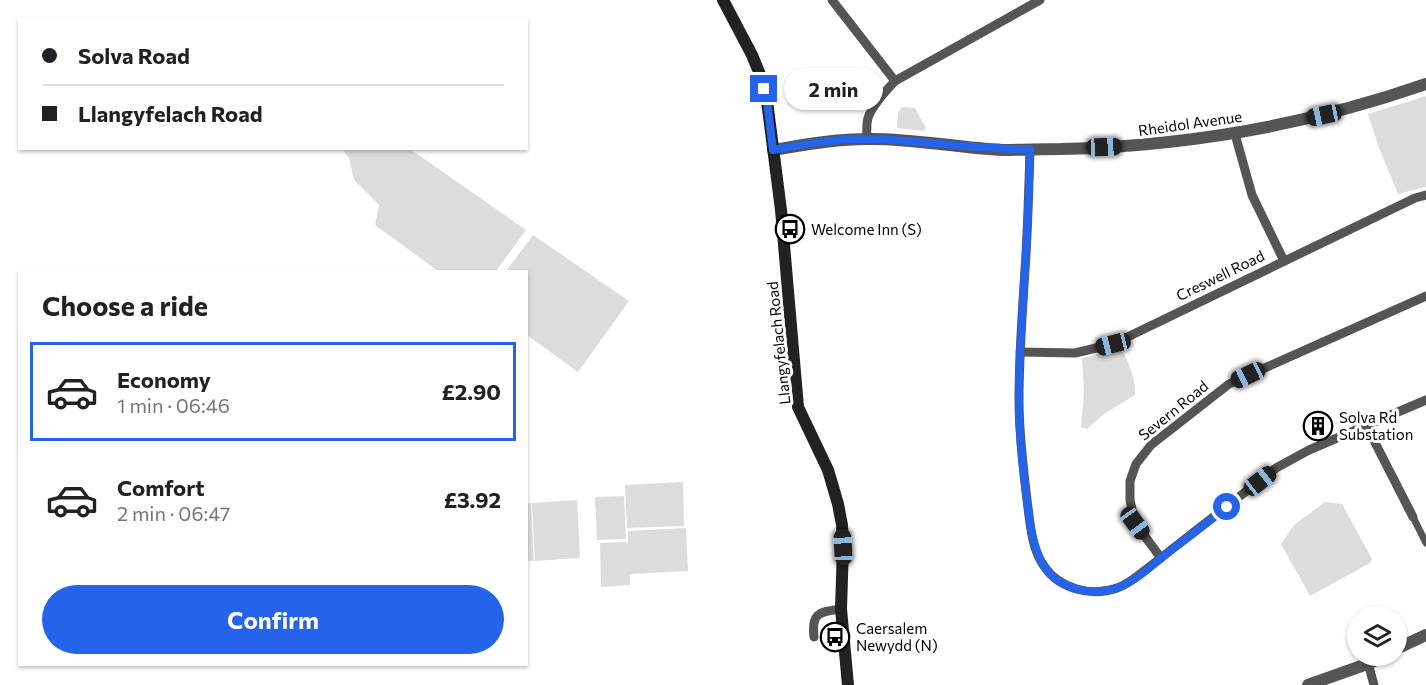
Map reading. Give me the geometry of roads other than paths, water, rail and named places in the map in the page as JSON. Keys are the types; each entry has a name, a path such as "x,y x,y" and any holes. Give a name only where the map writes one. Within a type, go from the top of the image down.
{"main road":[{"name":"Llangyfelach Road","path":"723,0 752,55 761,76 767,101 781,210 798,407 828,470 842,525 841,609 848,685"}],"street":[{"path":"832,0 895,81"},
{"path":"867,139 867,124 871,112 895,81 1026,4 1040,0"},
{"name":"Rheidol Avenue","path":"773,150 800,145 867,139 1002,150 1127,146 1235,134 1324,115 1426,84"},
{"path":"1235,134 1252,195 1284,261"},
{"path":"1030,149 1020,352 1019,402 1022,463 1035,548 1043,566 1062,583 1084,591 1108,591 1128,583 1276,468 1309,450 1426,400"},
{"name":"Creswell Road","path":"1020,352 1075,353 1113,344 1415,198 1426,195"},
{"name":"Severn Road","path":"1161,558 1135,523 1130,500 1130,482 1136,464 1151,445 1229,384 1426,296"},
{"path":"1366,425 1426,543"},
{"path":"814,637 813,625 818,615 823,611 841,609"},
{"path":"1407,644 1426,635"},
{"path":"1308,685 1360,666"},
{"path":"1369,666 1374,685"}],"place":[{"name":"Welcome Inn (S)","path":"790,229"},
{"name":"Solva Rd Substation","path":"1318,426"},
{"name":"Caersalem Newydd (N)","path":"835,637"}]}
